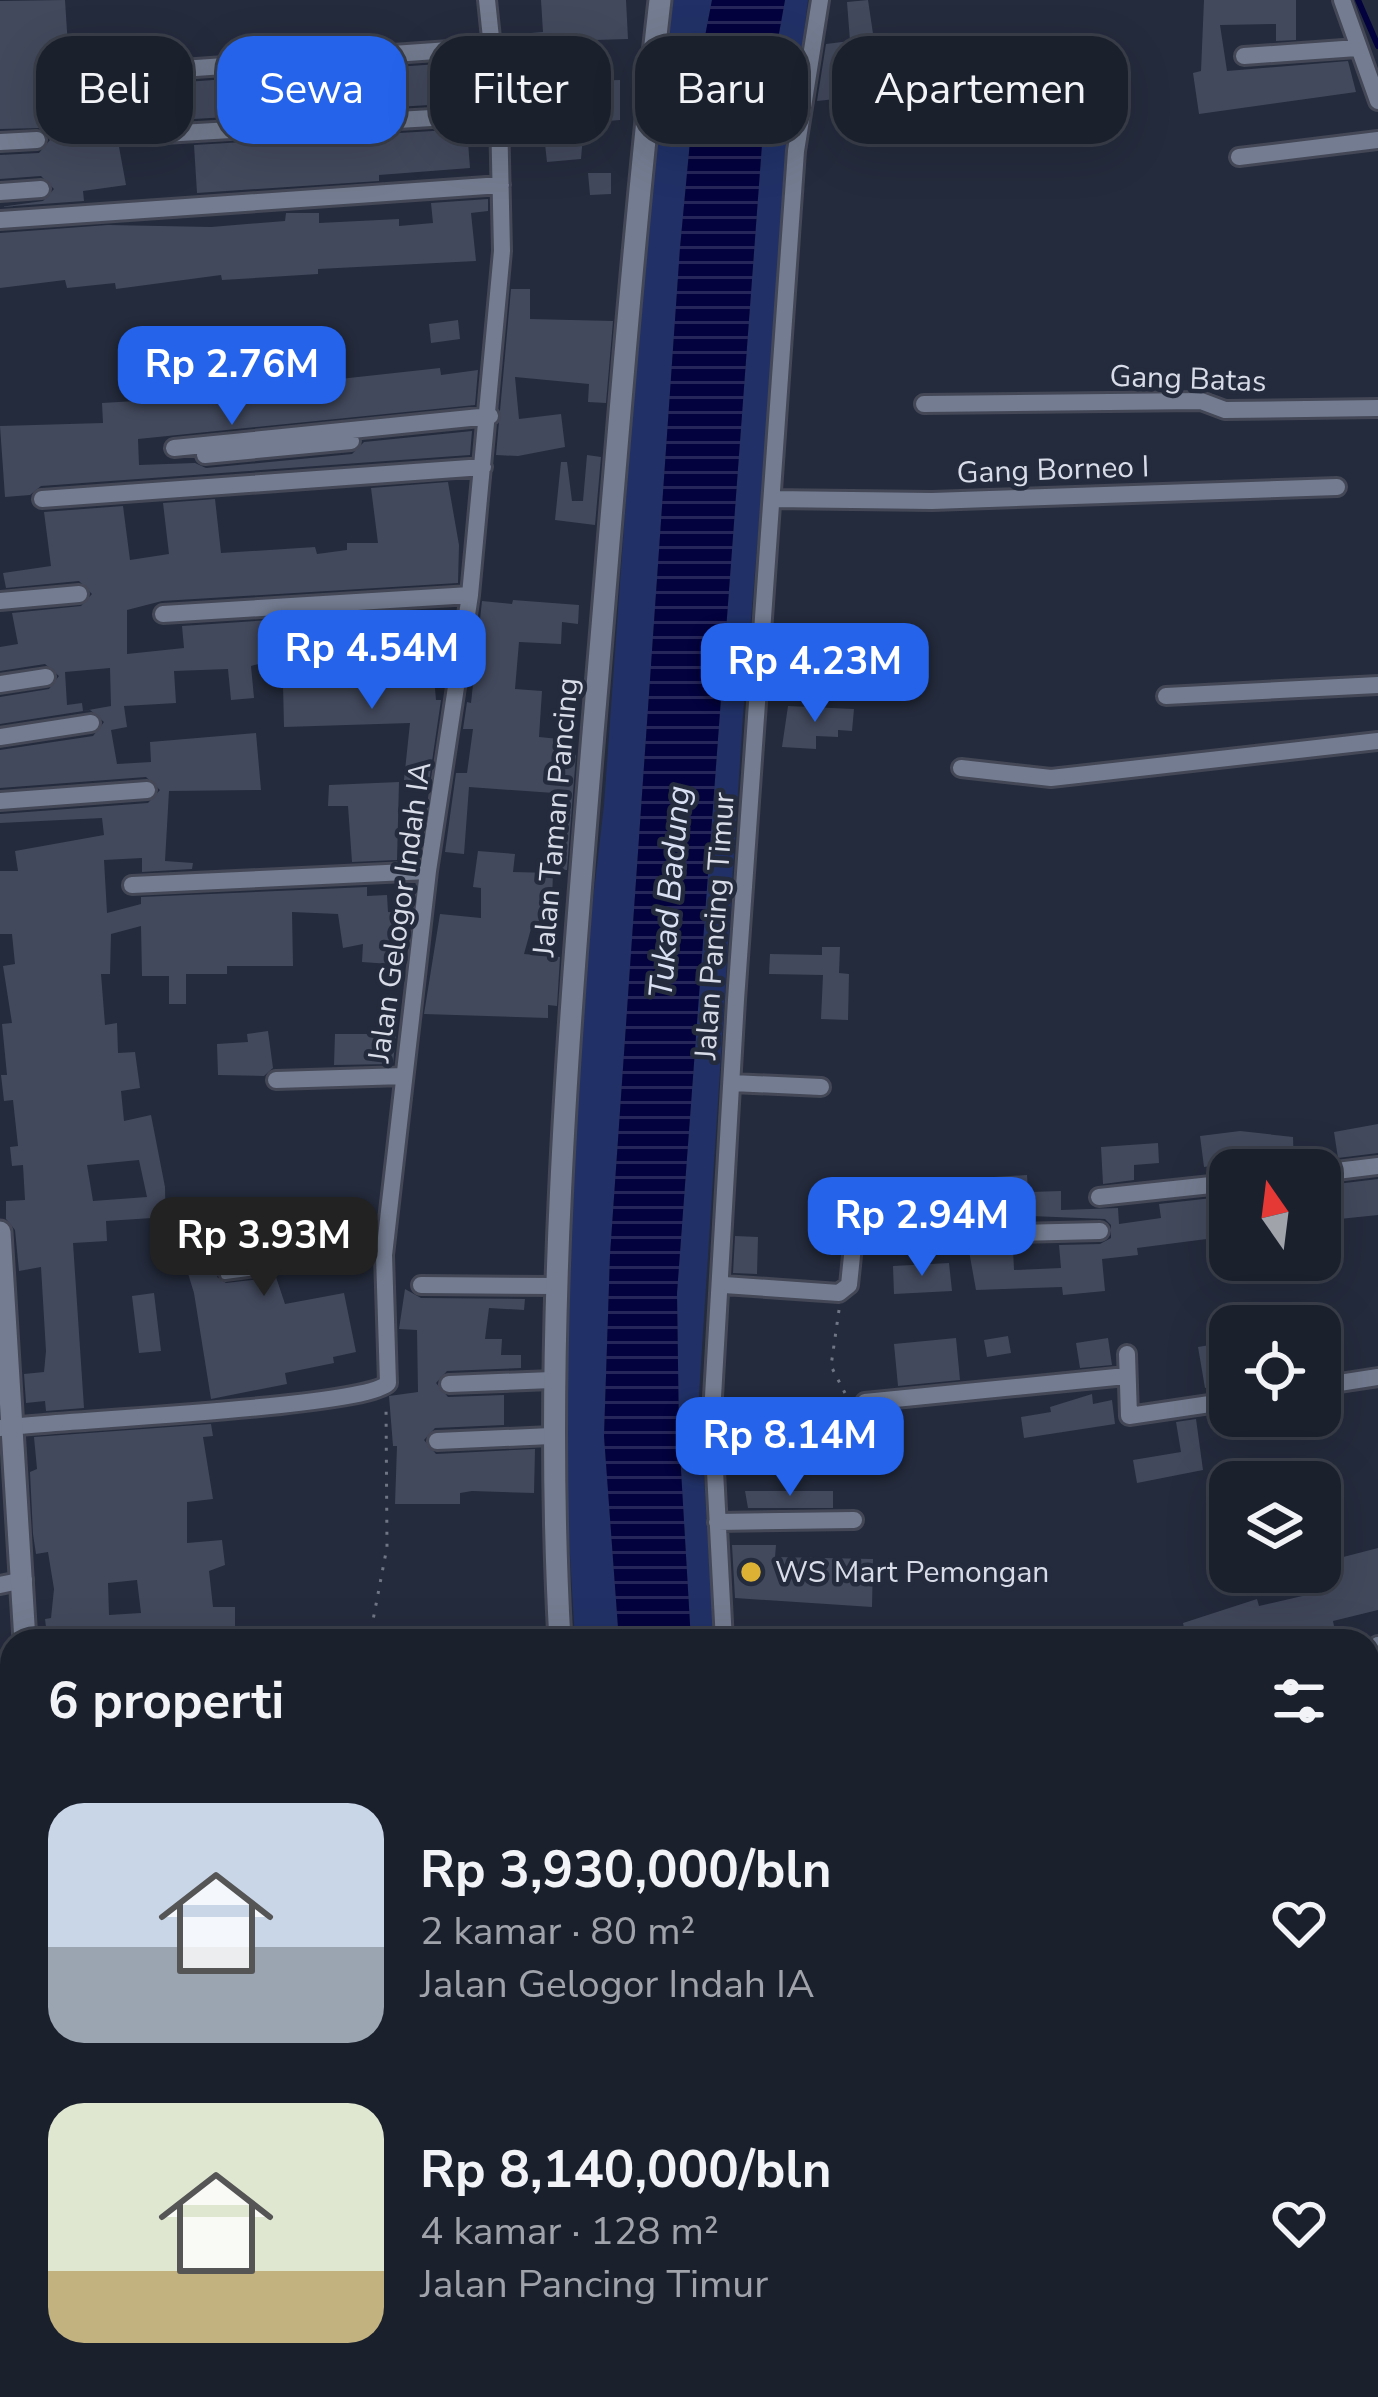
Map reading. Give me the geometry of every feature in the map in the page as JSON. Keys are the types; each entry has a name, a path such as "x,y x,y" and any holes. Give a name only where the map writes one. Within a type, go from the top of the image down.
{"street":[{"name":"Jalan Gelogor Indah IA","path":"487,0 491,36"},
{"name":"Jalan Taman Pancing","path":"559,1629 551,1436 567,1042 638,193 660,0"},
{"name":"Jalan Pancing Timur","path":"723,1629 712,1414 796,151 820,0"},
{"path":"1342,0 1378,101"},
{"path":"1244,56 1357,48"},
{"path":"193,68 430,51"},
{"path":"193,132 430,118"},
{"path":"0,142 36,140"},
{"path":"1239,157 1378,140"},
{"name":"Jalan Gelogor Indah IA","path":"386,1387 384,1255 428,871 470,595 489,420 500,144"},
{"path":"0,220 501,185"},
{"path":"0,192 40,189"},
{"name":"Gang Batas","path":"924,404 1201,401 1225,410 1378,408"},
{"path":"174,448 489,420"},
{"path":"205,455 489,420"},
{"path":"42,499 483,467"},
{"name":"Gang Borneo I","path":"772,499 953,500 1336,487"},
{"path":"0,601 79,594"},
{"path":"163,614 470,595"},
{"path":"275,672 461,661"},
{"path":"0,684 46,677"},
{"path":"1166,696 1378,685"},
{"path":"0,737 91,723"},
{"path":"961,768 1051,778 1378,741"},
{"path":"0,801 147,790"},
{"path":"132,885 428,871"},
{"path":"276,1080 404,1076"},
{"path":"732,1083 821,1087"},
{"path":"1341,1170 1378,1166"},
{"path":"1099,1197 1209,1185"},
{"path":"724,1285 839,1293 849,1285 853,1246 862,1237 1100,1231"},
{"path":"0,1232 7,1427 26,1629"},
{"path":"421,1285 554,1286"},
{"path":"1127,1354 1132,1417 1209,1404"},
{"path":"865,1402 1126,1376"},
{"path":"1341,1383 1378,1377"},
{"path":"449,1384 552,1380"},
{"path":"7,1427 323,1399 386,1387"},
{"path":"436,1441 551,1436"},
{"path":"718,1522 854,1520"},
{"path":"0,1585 24,1580"}],"lane":[{"path":"225,1274 384,1255"}],"path":[{"path":"839,1293 831,1366 844,1395 865,1402"},
{"path":"371,1629 387,1547 386,1387"}],"shaded area":[{"path":"668,0 712,0 705,36 664,36"},
{"path":"785,0 808,0 804,36 779,36"},
{"path":"652,144 690,144 610,1255 604,1436 618,1629 574,1629 560,1381 581,1003 604,805"},
{"path":"762,144 791,144 743,715 699,1394 713,1629 690,1629 679,1436 677,1293"}],"water":[{"name":"Tukad Badung","path":"712,0 785,0 779,36 705,36"},
{"name":"Tukad Badung","path":"690,144 762,144 677,1293 679,1436 690,1629 618,1629 604,1436 610,1255"}],"building":[{"path":"65,0 67,36 36,36 36,128 0,129 0,1"},
{"path":"541,0 626,0 628,39 519,36 543,32"},
{"path":"868,0 873,36 850,36 847,2"},
{"path":"1204,0 1296,0 1296,40 1276,41 1276,24 1220,25 1227,71 1348,61 1356,92 1199,114 1193,73 1201,71"},
{"path":"832,43 832,99 817,101 826,44"},
{"path":"430,65 430,105 406,106 406,66"},
{"path":"217,80 217,118 193,119 193,81"},
{"path":"611,80 620,80 620,120 611,121"},
{"path":"430,131 430,144 468,144 470,168 379,175 379,181 197,193 194,145 406,144 406,133"},
{"path":"47,144 118,144 126,185 83,191 84,201 0,207 43,201 54,189 41,176 0,179 0,155 39,153"},
{"path":"545,144 582,144 581,159 547,162"},
{"path":"588,173 611,173 611,194 590,195"},
{"path":"488,199 488,211 471,213 476,261 318,269 318,274 222,280 221,275 116,289 115,283 67,288 65,280 0,288 0,233 108,225 211,227 285,221 286,213 319,213 319,223 399,219 399,226 433,223 431,203"},
{"path":"511,289 530,289 530,319 613,321 606,403 588,402 589,384 515,377 519,419 561,414 565,447 518,456 496,455"},
{"path":"458,320 460,339 431,343 429,324"},
{"path":"440,368 441,375 478,370 475,405 138,439 139,465 195,463 206,468 352,454 364,442 472,431 470,455 41,486 30,495 5,497 0,426 103,423 102,403 221,396 220,386 276,386"},
{"path":"587,455 601,457 595,525 555,520 561,462 567,462 572,501 583,501"},
{"path":"448,482 459,545 458,583 162,601 127,610 127,654 184,648 182,626 284,619 286,637 322,634 320,617 392,613 395,652 275,659 251,666 254,698 231,700 228,669 174,671 176,703 124,706 127,727 111,730 117,764 151,762 150,742 256,733 261,790 169,791 165,861 193,863 192,869 142,872 142,858 104,860 107,913 141,904 141,897 367,887 367,896 387,895 388,912 404,913 404,965 362,962 363,944 343,948 338,914 292,912 293,966 227,966 227,974 186,974 186,1004 169,1004 169,976 142,976 141,926 111,934 110,974 101,974 105,1025 117,1023 118,1053 135,1052 140,1088 121,1091 124,1121 151,1115 165,1187 166,1238 157,1240 152,1218 106,1221 107,1241 73,1243 84,1408 46,1411 45,1401 26,1403 24,1374 44,1372 41,1267 19,1271 15,1230 6,1219 6,1201 25,1200 23,1165 12,1166 10,1147 18,1146 13,1100 4,1101 1,1075 7,1075 2,1024 12,1023 3,966 15,964 12,934 0,934 0,871 18,871 15,851 104,835 102,818 0,823 0,814 148,803 160,790 146,777 0,788 0,750 93,736 104,722 90,710 0,724 0,697 49,689 59,676 45,664 0,671 0,647 18,644 12,613 81,606 92,594 79,581 6,588 3,573 51,566 44,512 123,506 130,560 169,554 163,503 215,499 221,553 315,547 317,554 347,550 347,543 378,543 371,488","holes":["110,668 111,706 83,711 82,703 67,705 65,672","139,1160 147,1197 93,1201 87,1165"]},
{"path":"513,600 579,605 578,624 562,622 561,644 519,642 515,689 542,691 539,737 559,739 557,753 576,755 567,870 549,869 554,793 469,787 464,854 445,852 456,773 467,773 473,729 463,729 467,702 471,703 482,601 512,604"},
{"path":"434,677 436,700 441,700 429,782 404,780 410,723 284,727 283,684"},
{"path":"788,706 854,709 852,731 838,730 838,737 816,736 816,749 782,747"},
{"path":"399,782 397,860 352,862 348,806 328,806 329,785"},
{"path":"478,851 515,854 513,872 553,873 551,926 532,925 524,954 560,957 557,1006 548,1005 548,1018 424,1014 440,914 481,918 481,888 473,887"},
{"path":"822,947 840,947 839,973 849,974 848,1020 821,1019 823,975 769,974 770,954 822,955"},
{"path":"268,1031 273,1068 264,1076 218,1075 217,1044 248,1042 247,1034"},
{"path":"335,1034 396,1034 393,1064 334,1065"},
{"path":"1378,1124 1378,1153 1341,1158 1334,1132"},
{"path":"1240,1131 1293,1137 1293,1149 1209,1149 1209,1166 1204,1167 1200,1136"},
{"path":"1158,1143 1159,1163 1134,1165 1134,1180 1103,1184 1101,1147"},
{"path":"1027,1175 1028,1190 994,1191 994,1177"},
{"path":"957,1179 951,1222 928,1223 927,1181"},
{"path":"1378,1179 1378,1215 1341,1219 1341,1183"},
{"path":"1061,1191 1061,1210 1118,1208 1119,1224 1161,1218 1159,1204 1209,1198 1209,1239 1137,1248 1138,1255 1102,1259 1105,1291 1063,1295 1062,1287 976,1290 969,1251 1013,1249 1014,1270 1061,1268 1059,1245 1100,1244 1111,1238 1111,1225 1105,1219 1031,1216 1030,1192"},
{"path":"307,1211 357,1216 354,1250 309,1249 309,1256 223,1267 217,1277 226,1283 276,1277 285,1304 344,1293 356,1352 333,1357 334,1363 285,1373 287,1384 211,1399 194,1293 186,1267 175,1268 173,1251 193,1249 190,1221"},
{"path":"735,1236 758,1237 757,1274 733,1273"},
{"path":"949,1263 952,1291 894,1294 893,1266"},
{"path":"405,1289 421,1298 525,1299 524,1310 489,1308 485,1339 502,1339 501,1355 521,1355 521,1368 447,1371 436,1383 448,1397 504,1395 504,1425 435,1428 424,1440 436,1454 535,1449 534,1493 472,1491 460,1493 460,1504 395,1504 397,1446 393,1446 389,1396 418,1392 417,1330 399,1329"},
{"path":"154,1293 161,1351 139,1353 132,1296"},
{"path":"1008,1336 1011,1353 987,1357 984,1340"},
{"path":"956,1338 960,1380 898,1386 894,1344"},
{"path":"1108,1338 1112,1365 1080,1368 1076,1343"},
{"path":"1209,1345 1209,1387 1205,1388 1198,1347"},
{"path":"1092,1394 1093,1404 1112,1400 1115,1424 1024,1438 1021,1417 1051,1412 1050,1407"},
{"path":"1196,1419 1203,1470 1137,1483 1133,1460 1181,1452 1176,1422"},
{"path":"211,1424 213,1436 203,1437 213,1499 187,1502 187,1543 222,1540 225,1565 209,1571 213,1607 235,1607 235,1629 46,1629 54,1589 48,1552 36,1554 33,1534 30,1472 37,1469 34,1437","holes":["137,1580 141,1613 109,1615 108,1583"]},
{"path":"745,1491 833,1491 833,1508 748,1508"},
{"path":"732,1545 776,1545 775,1557 873,1559 872,1607 735,1598"},
{"path":"1378,1548 1378,1610 1333,1621 1335,1629 1184,1629 1183,1623 1257,1599 1259,1606 1315,1593 1341,1593 1341,1558"}],"waterway":[{"path":"1358,0 1378,46"}],"place":[{"name":"WS Mart Pemongan","path":"751,1572"}]}
